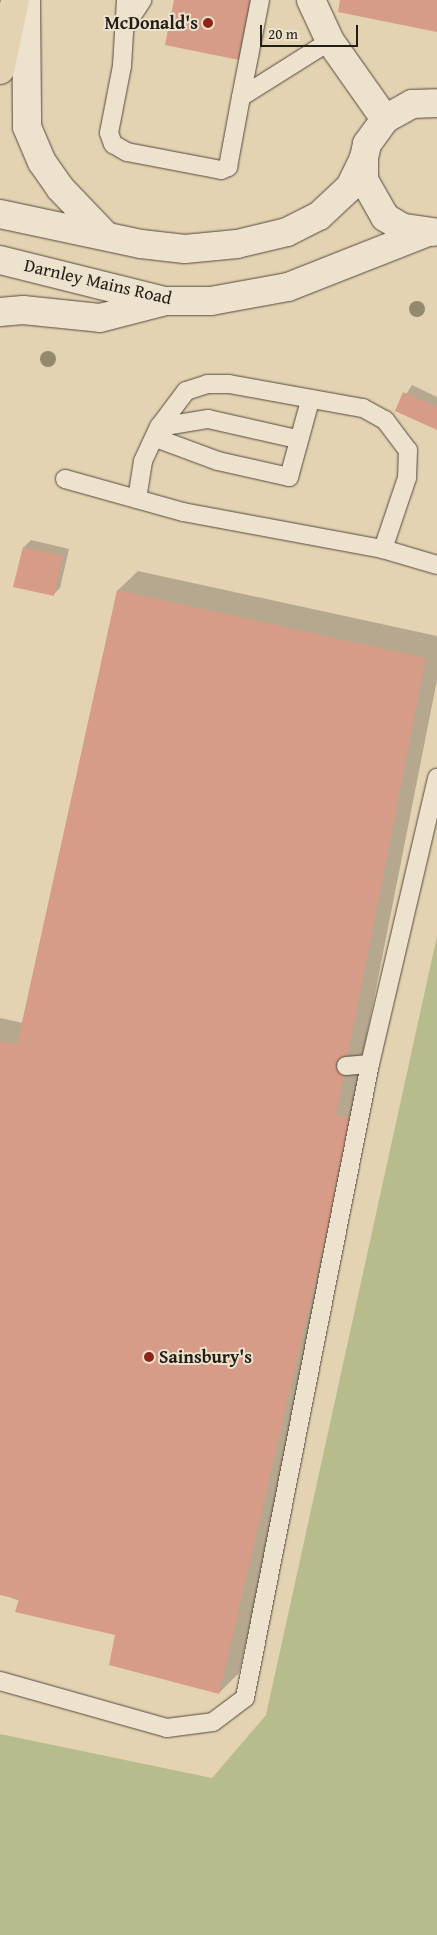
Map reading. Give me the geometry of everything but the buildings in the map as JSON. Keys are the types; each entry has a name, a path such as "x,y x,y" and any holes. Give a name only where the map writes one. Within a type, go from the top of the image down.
{"main road":[{"path":"0,70 15,0"}],"street":[{"path":"26,0 27,127 42,162 60,188 108,238"},
{"path":"312,0 330,41 384,119"},
{"path":"0,214 108,238 185,249 287,232 319,216 350,187 384,119 398,110 434,101"},
{"path":"364,158 364,180 385,217 403,228 431,233"},
{"name":"Darnley Mains Road","path":"0,260 165,301 210,301 288,287 431,233"},
{"path":"0,312 24,310 100,318 165,301"}],"lane":[{"path":"126,0 125,25 109,133 114,144 127,152 221,170 232,163 241,97 260,0"},
{"path":"125,25 142,0"},
{"path":"241,97 330,41"},
{"path":"137,499 144,461 157,432 186,391 207,384 229,384 310,402 363,408 385,420 408,450 407,478 383,549"},
{"path":"157,432 218,460 289,477 297,438 310,402"},
{"path":"157,432 208,419 297,438"},
{"path":"65,479 183,512 383,549 437,565"},
{"path":"0,1681 167,1728 213,1722 244,1698 370,1064 437,778"},
{"path":"346,1066 370,1064"}],"green space":[{"path":"437,936 437,1935 0,1935 0,1734 212,1778 266,1715"}],"place":[{"name":"McDonald's","path":"208,23"},
{"name":"Sainsbury's","path":"149,1357"}]}
